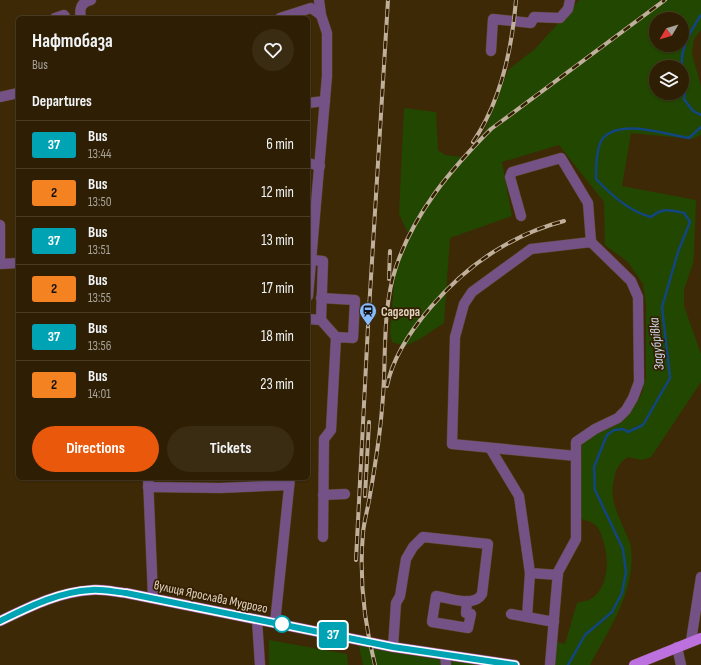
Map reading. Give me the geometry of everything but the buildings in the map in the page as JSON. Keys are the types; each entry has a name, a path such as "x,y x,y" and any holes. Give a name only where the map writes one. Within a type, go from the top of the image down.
{"main road":[{"name":"вулиця Ярослава Мудрого","path":"0,621 37,603 66,594 92,590 153,597 257,620 393,647 446,660 515,665"},
{"path":"634,665 696,639"}],"street":[{"path":"81,16 81,6 85,2 91,0"},
{"path":"310,278 325,101 327,33 321,15 319,0"},
{"path":"491,51 493,19 531,22 534,16 560,18 568,9 570,0"},
{"path":"286,16 311,8 321,15"},
{"path":"0,97 16,93"},
{"path":"310,103 325,101"},
{"path":"521,216 510,177 512,172 561,158 588,203 591,242 631,281 638,297 639,382 633,398 626,410 618,418 595,429 576,442 576,539 558,575 550,665"},
{"path":"310,164 320,166"},
{"path":"0,225 0,264 16,263"},
{"path":"576,456 452,444 455,337 464,304 472,292 531,249 591,242"},
{"path":"312,260 323,261 321,320 336,337 331,430 324,440 323,536"},
{"path":"321,298 355,300 353,338 336,337"},
{"path":"310,319 321,320"},
{"path":"490,448 519,496 530,573 527,617"},
{"path":"153,597 148,483 220,488 290,482 275,623"},
{"path":"323,495 345,494"},
{"path":"393,647 396,603 400,596 406,559 413,547 423,537 488,544 482,594 473,602 467,601 436,596 432,622 468,628 471,614 466,613 467,601"},
{"path":"530,573 558,575"},
{"path":"696,639 701,577"},
{"path":"511,614 554,622"},
{"path":"257,620 260,665"},
{"path":"677,647 681,665"}],"green space":[{"path":"579,0 701,0 701,30 694,39 692,54 701,86 701,135 692,139 631,133 622,186 696,200 693,264 684,289 684,306 701,354 701,382 651,457 642,460 628,457 618,466 614,479 613,501 631,548 629,579 620,609 590,665 553,665 556,642 565,644 577,603 589,600 596,595 604,582 606,574 606,550 599,530 592,523 579,518 582,441 623,419 635,406 642,393 646,377 646,305 643,284 628,262 605,245 604,202 559,145 502,162 512,216 450,238 444,323 420,339 405,346 392,342 390,333 395,272 409,235 399,214 404,108 436,112 438,150 445,155 462,157 484,132 508,70 535,49"},
{"path":"357,637 378,642 523,665 363,665"},
{"path":"269,640 347,654 348,665 269,665"}],"waterway":[{"name":"Задубрівка","path":"701,15 687,39 682,59 685,86 684,99 693,111 701,115"},
{"name":"Задубрівка","path":"568,665 585,635 612,612 622,593 626,572 623,549 595,490 594,467 607,435 614,430 623,429 628,432 643,425 670,378 662,307 678,252 690,222 684,213 671,210 659,212 651,217 643,215 614,197 596,179 599,146 603,138 611,132 621,129 644,129 689,138 701,127"}],"railway":[{"path":"356,560 368,326 388,0"},
{"path":"473,142 491,109 504,74 512,37 516,0"},
{"path":"375,665 363,600 363,533 380,430 388,302 391,284 404,247 423,210 435,193 448,176 491,129 665,0"},
{"path":"387,386 393,366 415,327 430,308 465,273 483,259 515,240 531,232 564,221"},
{"path":"389,279 390,251"},
{"path":"365,496 369,422"}],"bus line":[{"name":"37","path":"0,621 37,603 66,594 92,590 153,597 257,620 393,647 515,665"}],"place":[{"name":"Садгора","path":"368,326"}]}
